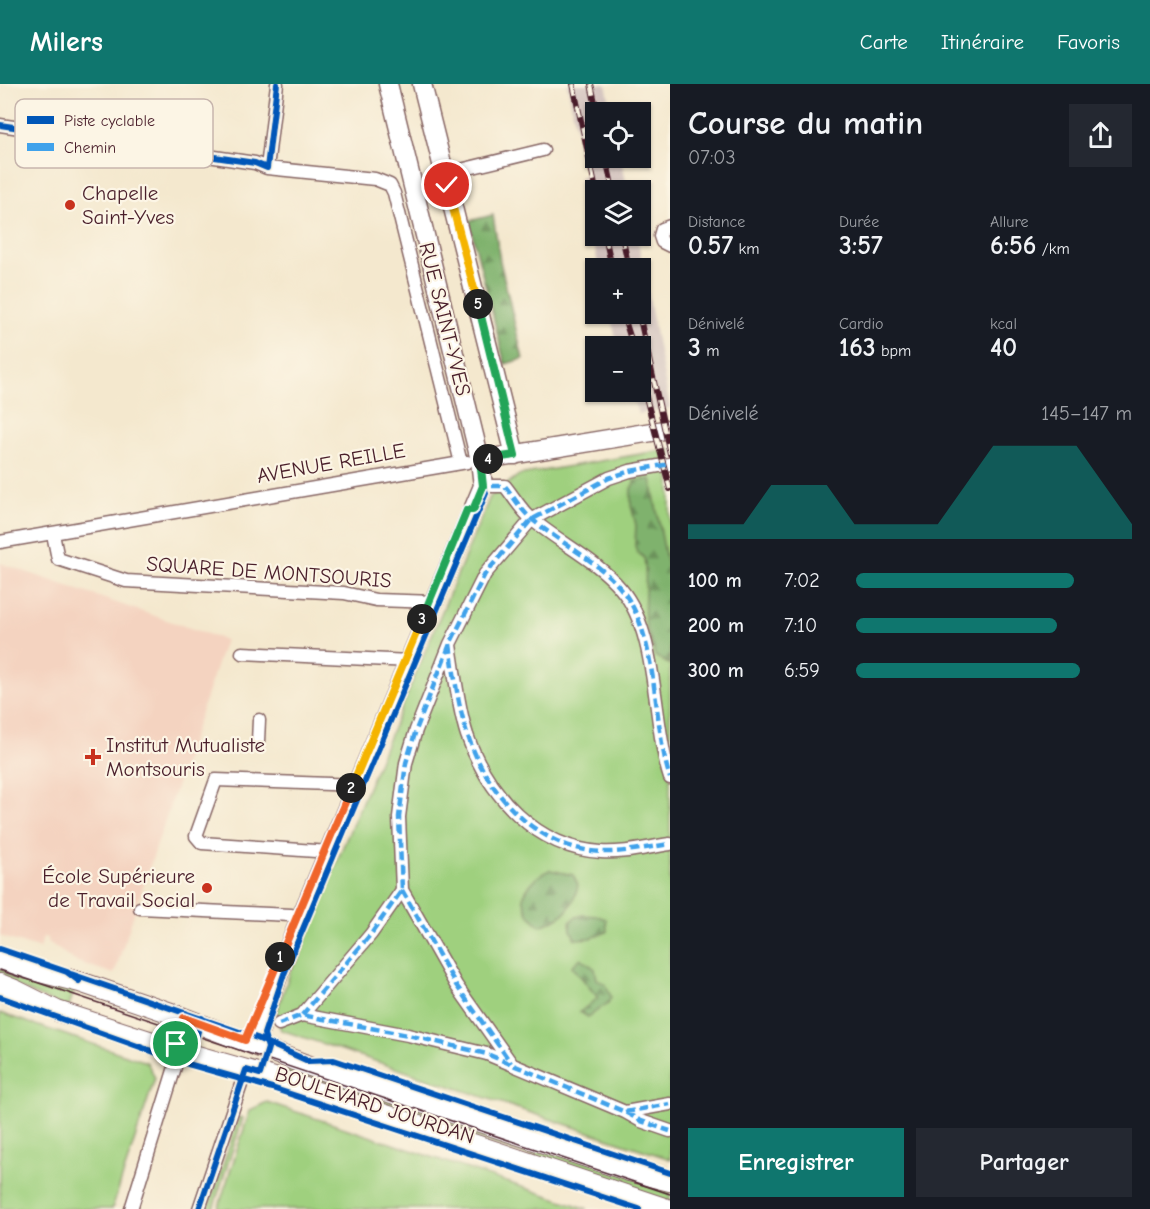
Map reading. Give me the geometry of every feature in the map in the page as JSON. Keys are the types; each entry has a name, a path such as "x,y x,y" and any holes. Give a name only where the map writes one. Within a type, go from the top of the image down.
{"main road":[{"name":"BOULEVARD JOURDAN","path":"0,960 80,982 255,1044 304,1064 606,1164 670,1181"},
{"name":"BOULEVARD JOURDAN","path":"0,984 57,1011 394,1117 667,1209"}],"street":[{"path":"267,168 276,84"},
{"path":"255,1044 279,973 301,918 483,486 480,460 388,84"},
{"path":"423,84 515,455"},
{"name":"RUE SAINT-YVES","path":"0,124 15,126"},
{"path":"444,174 543,150"},
{"name":"RUE SAINT-YVES","path":"213,157 267,168 375,179 387,183 392,188 461,463"},
{"path":"670,226 662,229 660,236 662,242 670,246"},
{"name":"AVENUE REILLE","path":"0,542 670,429"},
{"path":"511,1064 456,985 402,890 399,817 406,764 416,730 450,644 485,574 531,520 609,478 630,471 670,464"},
{"path":"492,486 505,486 531,520 611,579 630,602 641,627 648,652 658,729 670,778"},
{"name":"SQUARE DE MONTSOURIS","path":"53,534 57,559 126,581 344,592 376,600 435,602"},
{"path":"450,644 462,719 474,751 491,784 518,816 554,841 582,850 603,853 670,844"},
{"path":"242,653 410,661"},
{"path":"258,741 259,720"},
{"path":"330,852 202,843 196,836 216,780 357,785"},
{"path":"279,1024 302,1015 371,934 402,890"},
{"path":"140,908 291,915 301,918"},
{"path":"302,1015 408,1035 487,1054 625,1112 641,1121 670,1131"},
{"path":"131,1209 180,1051"},
{"path":"200,1209 246,1070"},
{"path":"625,1112 670,1104"}],"shaded area":[{"path":"567,84 606,84 610,102 585,102 585,168 623,168 626,180 585,180 585,204 579,177 586,175"},
{"path":"594,246 639,246 641,258 597,258"},
{"path":"651,309 670,408 638,414 634,402 651,402 651,336 616,336 612,324 651,324"},
{"name":"Institut Mutualiste Montsouris","path":"0,563 225,640 114,974 75,961 47,941 48,938 43,937 40,949 0,936"}],"green space":[{"path":"493,215 500,261 523,359 505,364 469,221"},
{"path":"670,449 670,1159 281,1030 275,1016 290,973 490,497 519,475"},
{"path":"651,479 670,581 670,665 655,656 646,623 644,558 637,552 635,546 636,525 631,505 631,489 635,481"},
{"path":"550,870 573,875 578,885 573,901 566,912 540,926 528,914 523,898 534,881"},
{"path":"583,915 606,919 607,932 591,938 575,939 570,922"},
{"path":"581,958 595,969 597,979 606,985 611,997 608,1003 588,1017 580,1012 598,998 572,966"},
{"path":"0,966 76,985 68,1009 0,979"},
{"path":"0,1013 147,1062 155,1078 112,1209 0,1209"},
{"path":"289,1064 670,1185 670,1203 286,1075"},
{"path":"267,1102 588,1209 218,1209 250,1110"},
{"path":"239,1117 243,1118 213,1209 208,1209"}],"tram line":[{"path":"0,970 670,1194"}],"railway":[{"path":"573,84 594,180"},
{"path":"591,84 595,102"},
{"path":"608,168 611,180"},
{"path":"607,246 610,258"},
{"path":"624,246 627,258"},
{"path":"626,324 630,336"},
{"path":"641,324 670,454"},
{"path":"647,402 670,489"}],"marked path":[{"path":"302,1015 371,934 402,890 399,817 406,763 416,730 450,644 485,574 531,520 609,478 630,471 670,464"},
{"path":"492,486 505,486 530,517 612,579 633,608 648,654 664,756 670,778"},
{"path":"450,644 461,712 467,733 487,776 517,814 535,829 556,841 578,848 610,852 670,844"},
{"path":"402,890 456,985 511,1063"},
{"path":"279,1024 302,1015 408,1035 487,1054 625,1112 641,1121 670,1131"},
{"path":"625,1112 670,1104"}],"cycle path":[{"path":"213,157 255,163 267,168 277,84"},
{"path":"0,125 15,127"},
{"path":"268,1048 264,1034 284,974 486,493 483,486"},
{"path":"245,1040 346,801"},
{"path":"0,949 67,972 79,981"},
{"path":"71,974 257,1038 308,1061 334,1060 670,1173"},
{"path":"0,997 188,1064 272,1088 639,1209"},
{"path":"186,1013 176,1044 180,1051 193,1048 202,1018"},
{"path":"199,1209 246,1070 260,1074 268,1048"}],"place":[{"name":"Chapelle Saint-Yves","path":"70,205"},
{"name":"Institut Mutualiste Montsouris","path":"93,757"},
{"name":"École Supérieure de Travail Social","path":"207,888"}],"route":[{"path":"176,1044 184,1018 245,1040 467,510 473,510 483,486 480,460 515,455 447,185"}]}
